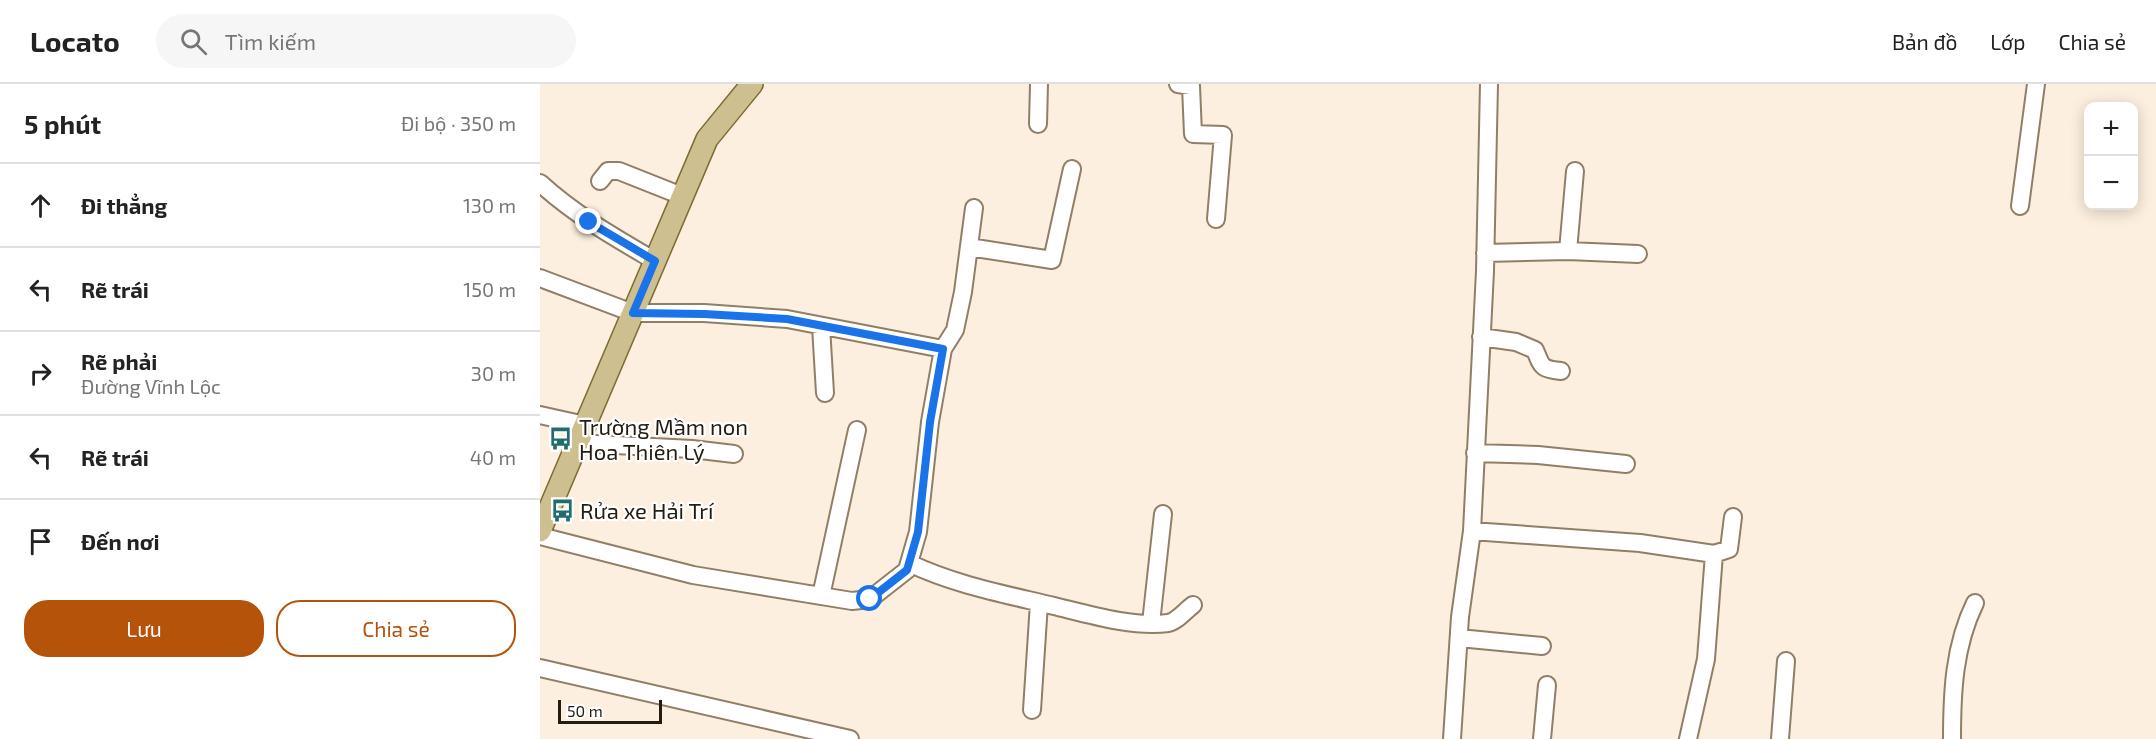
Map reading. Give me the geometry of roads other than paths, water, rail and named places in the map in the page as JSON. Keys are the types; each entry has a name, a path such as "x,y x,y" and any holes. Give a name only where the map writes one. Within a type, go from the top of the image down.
{"main road":[{"path":"540,531 707,139 752,84"}],"street":[{"path":"1038,124 1039,84"},
{"path":"1178,84 1191,86 1193,134 1223,135 1216,219"},
{"path":"1452,739 1459,638 1472,531 1485,253 1489,84"},
{"path":"2020,206 2036,84"},
{"path":"969,247 1052,260 1072,169"},
{"path":"600,181 608,171 619,171 682,196"},
{"path":"1568,251 1575,171"},
{"path":"540,183 589,222 655,261"},
{"path":"540,536 693,575 852,601 870,599 907,570 918,532 930,422 943,349 955,330 963,292 974,208"},
{"path":"1485,253 1568,251 1638,254"},
{"path":"540,278 633,313 787,319 943,349"},
{"path":"821,326 825,393"},
{"path":"1481,337 1516,342 1534,350 1542,367 1561,371"},
{"path":"540,415 581,434 734,454"},
{"path":"821,596 857,430"},
{"path":"1476,453 1538,455 1626,464"},
{"path":"1151,623 1163,514"},
{"path":"1472,531 1640,543 1714,554 1729,549 1733,517"},
{"path":"1688,739 1706,659 1714,554"},
{"path":"909,563 936,576 959,583 1100,617 1170,623 1193,604"},
{"path":"1032,710 1039,603"},
{"path":"1952,739 1954,672 1964,626 1975,603"},
{"path":"1459,638 1542,646"},
{"path":"1780,739 1786,661"},
{"path":"540,668 850,739"},
{"path":"1542,739 1547,685"}],"place":[{"name":"Trường Mầm non Hoa Thiên Lý","path":"561,439"},
{"name":"Rửa xe Hải Trí","path":"562,510"}]}
